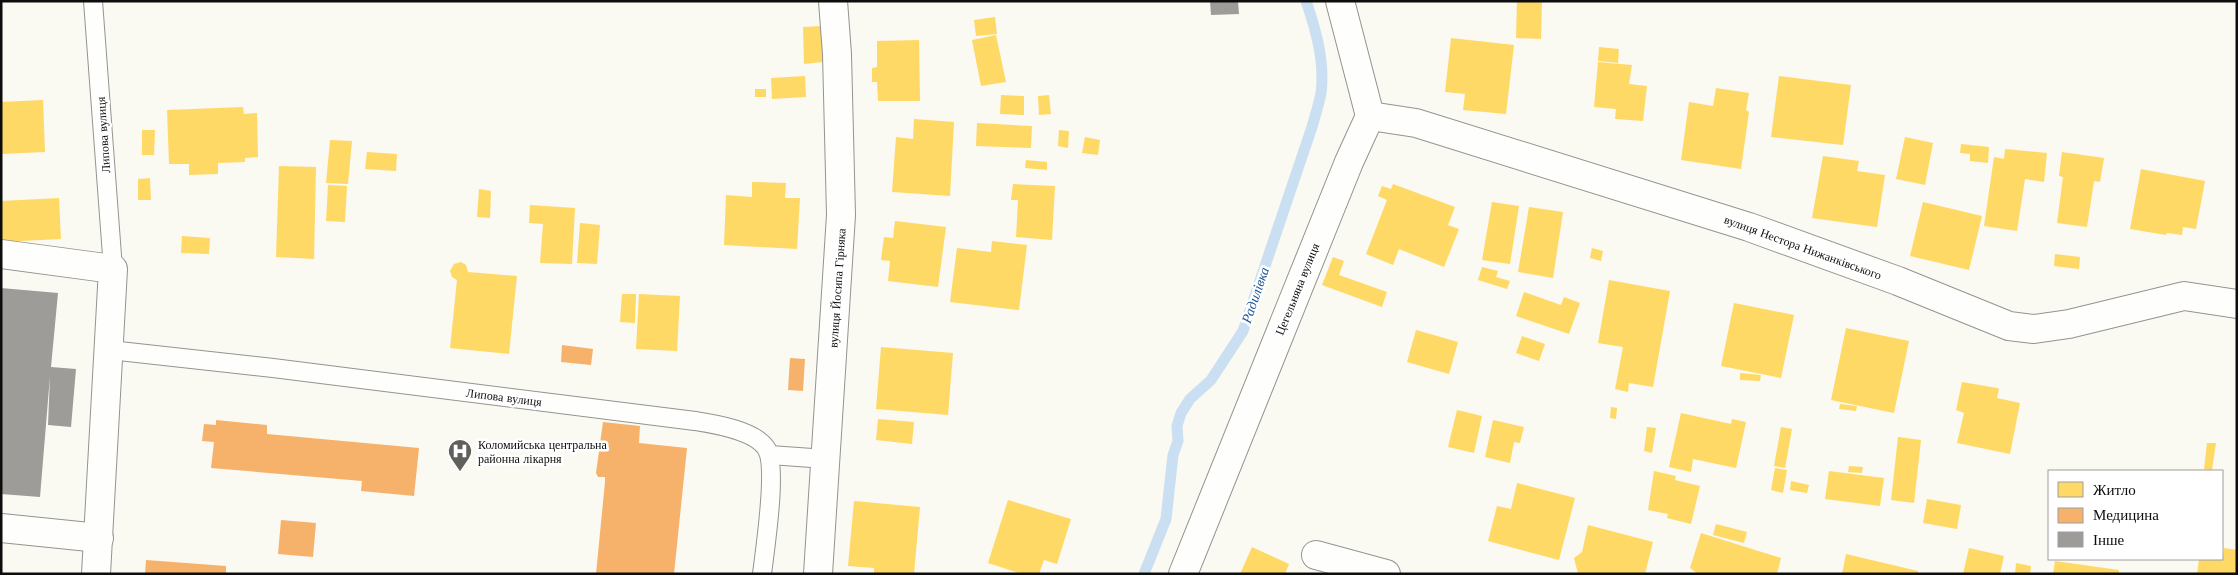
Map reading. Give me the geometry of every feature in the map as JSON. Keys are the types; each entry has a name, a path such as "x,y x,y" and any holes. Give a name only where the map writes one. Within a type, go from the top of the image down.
{"street":[{"name":"вулиця Йосипа Гірняка","path":"818,574 842,197 837,54 833,1"},
{"path":"1340,1 1370,116"},
{"name":"вулиця Нестора Нижанківського","path":"1370,116 1416,123 1749,227 1898,281 2009,326 2034,329 2069,324 2184,296 2237,304"},
{"name":"Цегельняна вулиця","path":"1183,574 1348,162 1370,116"},
{"path":"1,254 113,269"},
{"name":"Липова вулиця","path":"96,574 110,350 113,269"},
{"path":"1,528 99,538"},
{"path":"1316,555 1386,574"}],"lane":[{"name":"Липова вулиця","path":"93,1 113,269"},
{"name":"Липова вулиця","path":"110,350 292,370 695,421 739,431 759,441 770,455"},
{"path":"762,574 770,487 770,455 826,458"}],"building: Житло":[{"path":"1517,1 1542,1 1541,39 1516,38"},
{"path":"995,17 997,34 976,36 974,20"},
{"path":"822,26 823,62 804,64 803,27"},
{"path":"996,35 1006,82 981,86 972,40"},
{"path":"1451,38 1514,45 1506,114 1463,110 1465,94 1445,92"},
{"path":"919,40 920,101 878,101 877,82 872,82 872,68 877,67 877,41"},
{"path":"1599,47 1619,49 1618,63 1598,61"},
{"path":"1598,62 1632,65 1629,84 1647,86 1643,121 1615,119 1616,109 1594,107"},
{"path":"805,76 806,97 772,99 771,78"},
{"path":"1779,76 1851,85 1843,145 1771,137"},
{"path":"1716,88 1749,93 1746,110 1749,112 1741,169 1681,160 1689,102 1713,106"},
{"path":"755,89 766,89 766,97 755,97"},
{"path":"1001,95 1024,96 1024,115 1000,114"},
{"path":"1049,95 1051,114 1039,115 1038,96"},
{"path":"43,100 45,152 1,154 1,102"},
{"path":"243,107 244,114 257,113 258,157 245,158 245,162 218,163 218,174 189,175 189,164 169,164 167,110"},
{"path":"914,119 954,122 950,196 892,192 896,137 913,139"},
{"path":"977,123 1032,126 1031,148 976,146"},
{"path":"142,130 155,130 154,155 142,155"},
{"path":"1059,130 1069,131 1068,148 1058,146"},
{"path":"1085,137 1100,140 1098,155 1082,153"},
{"path":"1905,137 1933,143 1925,185 1896,179"},
{"path":"330,140 352,141 348,184 326,183"},
{"path":"1961,144 1989,147 1988,163 1970,161 1970,154 1960,153"},
{"path":"2005,149 2047,153 2044,182 2025,179 2017,231 1984,226 1994,157 2004,159"},
{"path":"367,152 397,154 396,171 365,169"},
{"path":"2062,152 2104,158 2100,182 2094,181 2087,227 2057,223 2063,177 2059,176"},
{"path":"1823,156 1859,161 1857,171 1885,175 1877,227 1812,218"},
{"path":"1026,160 1047,162 1047,170 1025,168"},
{"path":"279,166 316,167 314,259 276,257"},
{"path":"2141,169 2205,181 2196,229 2183,227 2182,235 2167,233 2166,235 2130,229"},
{"path":"150,178 151,200 138,200 138,179"},
{"path":"752,182 786,183 785,198 800,198 797,249 724,245 726,195 752,197"},
{"path":"1013,184 1055,186 1052,240 1016,237 1018,200 1011,200"},
{"path":"1393,184 1455,207 1448,225 1459,229 1444,267 1399,249 1393,265 1366,254 1387,200 1378,196 1382,186 1391,189"},
{"path":"328,185 347,186 345,222 326,221"},
{"path":"479,189 491,191 490,218 477,217"},
{"path":"59,198 61,239 1,242 1,201"},
{"path":"1492,202 1519,206 1510,264 1482,260"},
{"path":"1923,202 1982,216 1969,270 1910,256"},
{"path":"530,205 575,208 572,264 540,263 543,224 529,223"},
{"path":"1529,207 1563,212 1553,278 1518,272"},
{"path":"895,221 946,227 938,287 888,281 890,261 881,260 884,237 893,238"},
{"path":"580,223 600,225 597,264 577,263"},
{"path":"182,236 210,238 209,254 181,253"},
{"path":"992,241 1027,245 1019,310 950,302 957,248 991,252"},
{"path":"1592,248 1603,251 1601,261 1590,258"},
{"path":"2055,254 2080,257 2079,269 2054,266"},
{"path":"1333,257 1344,261 1339,275 1387,292 1382,307 1322,285"},
{"path":"461,262 466,265 468,272 517,276 509,354 450,348 457,280 452,277 450,271 454,264"},
{"path":"1482,267 1498,271 1496,277 1510,281 1507,289 1478,280"},
{"path":"1609,280 1670,291 1653,387 1629,383 1628,392 1615,389 1623,347 1598,343"},
{"path":"1524,292 1561,305 1564,297 1580,303 1569,334 1516,316"},
{"path":"622,294 636,294 635,323 620,322"},
{"path":"639,294 680,296 677,351 636,349"},
{"path":"1734,303 1794,315 1781,378 1721,366"},
{"path":"1846,328 1909,341 1894,413 1831,400"},
{"path":"1416,330 1458,342 1449,374 1407,362"},
{"path":"1522,336 1545,344 1539,361 1516,353"},
{"path":"881,347 953,353 948,415 876,409"},
{"path":"1740,373 1761,375 1760,381 1740,380"},
{"path":"1962,382 1997,388 1999,389 1997,398 2020,403 2010,454 1957,443 1964,413 1956,410"},
{"path":"1840,404 1857,406 1856,411 1839,409"},
{"path":"1611,407 1617,408 1616,419 1610,418"},
{"path":"1457,410 1482,416 1474,453 1448,447"},
{"path":"1681,413 1731,424 1732,419 1746,422 1736,468 1693,459 1691,472 1669,467"},
{"path":"878,419 914,422 912,444 876,440"},
{"path":"1493,420 1524,427 1520,443 1514,442 1510,463 1485,457"},
{"path":"1647,427 1656,428 1652,453 1644,451"},
{"path":"1781,427 1792,429 1785,468 1774,466"},
{"path":"1898,437 1921,440 1914,503 1891,500"},
{"path":"2207,443 2216,443 2212,470 2204,469"},
{"path":"1849,466 1863,467 1862,473 1848,472"},
{"path":"1775,468 1787,470 1783,493 1771,490"},
{"path":"1654,471 1676,476 1675,480 1700,486 1691,524 1667,518 1668,514 1648,510"},
{"path":"1829,471 1884,478 1880,506 1825,499"},
{"path":"1791,481 1809,485 1807,493 1790,490"},
{"path":"1517,483 1575,498 1559,560 1488,541 1497,506 1511,509"},
{"path":"1927,499 1961,505 1957,529 1923,523"},
{"path":"1008,500 1071,519 1057,564 1044,560 1039,574 1022,574 988,563"},
{"path":"854,501 920,507 914,574 874,574 874,568 848,566"},
{"path":"1716,524 1747,532 1744,543 1713,535"},
{"path":"1588,525 1653,542 1645,574 1578,574 1574,558 1582,552"},
{"path":"1701,533 1781,558 1777,574 1698,574 1690,568"},
{"path":"1252,547 1289,564 1285,574 1240,574"},
{"path":"1969,548 2004,556 2000,574 1963,574"},
{"path":"2224,548 2237,550 2237,574 2197,574 2199,560 2223,559"},
{"path":"1846,554 1918,571 1918,574 1842,574"},
{"path":"2055,561 2119,570 2119,574 2053,574"},
{"path":"2016,563 2031,566 2030,574 2015,574"}],"building: Медицина":[{"path":"562,345 593,349 591,365 561,362"},
{"path":"790,358 805,359 803,391 788,390"},
{"path":"216,420 267,425 267,434 419,448 414,496 361,491 362,481 211,468 214,442 202,441 204,424 216,425"},
{"path":"603,422 640,426 639,443 687,448 674,574 596,574 605,482 605,477 598,477 596,473"},
{"path":"281,520 316,523 313,557 278,554"},
{"path":"146,560 226,566 226,574 145,574"}],"building: Інше":[{"path":"1210,1 1238,1 1239,14 1211,15"},
{"path":"1,288 58,293 51,367 76,369 71,427 48,425 50,376 40,497 1,494"}],"waterway":[{"name":"Радилівка","path":"1144,574 1166,519 1173,455 1178,441 1177,426 1181,413 1190,399 1211,380 1243,331 1317,110 1322,81 1321,58 1306,1"}],"place":[{"name":"Коломийська центральна районна лікарня","path":"460,472"}]}
